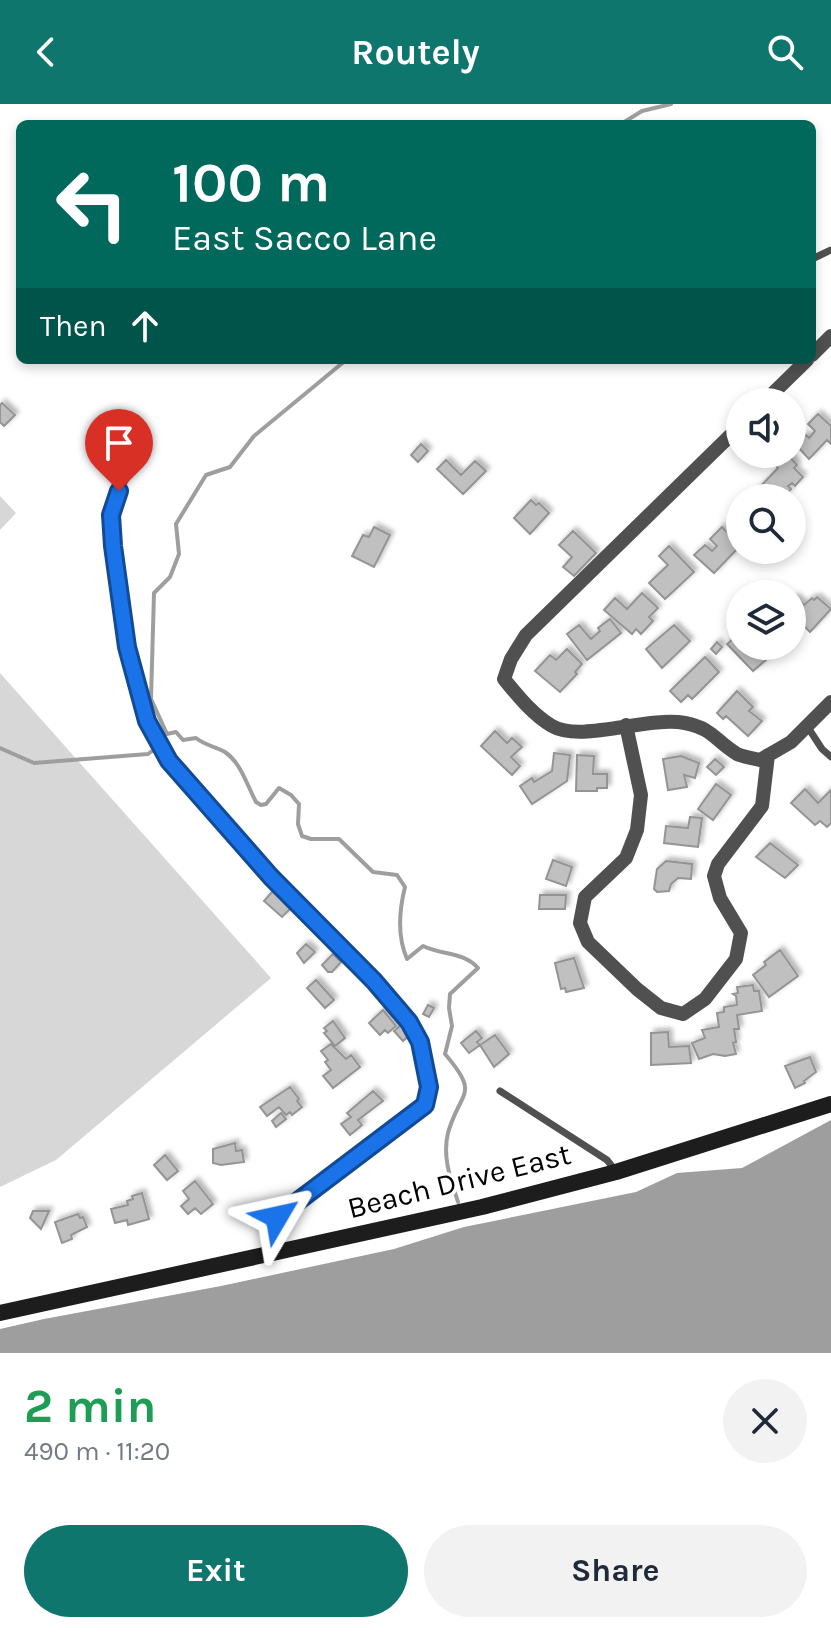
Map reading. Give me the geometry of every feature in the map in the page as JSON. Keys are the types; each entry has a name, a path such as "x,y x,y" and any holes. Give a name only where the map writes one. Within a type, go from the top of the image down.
{"main road":[{"name":"Beach Drive East","path":"0,1313 482,1207 616,1172 831,1104"}],"street":[{"path":"816,351 831,336"},
{"path":"778,388 803,364"},
{"path":"726,440 526,635 511,659 504,679 530,708 554,728 588,733 626,725 680,722 706,728 738,755 760,760 791,742 831,702"},
{"path":"626,725 641,795 637,830 626,858 585,897 580,923 588,942 637,989 661,1008 683,1014 705,999 736,959 741,933 720,898 714,876 718,864 762,806 768,755"},
{"path":"276,1253 274,1231 277,1217 420,1111 428,1098 429,1087 416,1033 374,981"}],"lane":[{"path":"139,456 119,491 111,515 127,647 147,721 169,761 271,877 374,981"},
{"path":"807,726 831,757"},
{"path":"500,1091 607,1160 616,1172"}],"shaded area":[{"path":"0,496 16,513 0,530"},
{"path":"0,673 271,978 56,1160 0,1187"},
{"path":"831,1120 831,1353 0,1353 0,1329 394,1249 464,1227 636,1192 677,1173 742,1168"}],"building":[{"path":"2,403 15,415 4,426 0,422"},
{"path":"818,414 831,426 831,444 827,440 809,459 806,456 806,435 809,438 815,431 808,424"},
{"path":"421,444 428,451 418,462 411,455"},
{"path":"446,460 461,475 475,461 486,471 463,494 437,469"},
{"path":"778,468 794,468 803,477 797,484 763,484"},
{"path":"531,500 549,513 530,534 514,518"},
{"path":"374,527 390,535 374,567 352,556 363,535 369,537"},
{"path":"722,527 726,531 726,561 714,573 694,555 705,545 712,551 717,546 710,539"},
{"path":"573,531 596,553 574,576 563,567 572,557 559,545"},
{"path":"669,546 694,572 665,599 649,583 668,565 659,556"},
{"path":"642,593 658,608 649,617 653,621 641,634 636,629 632,634 604,610 615,598 627,609"},
{"path":"817,597 831,609 810,632 806,628 806,603"},
{"path":"610,619 621,633 587,660 567,634 579,625 591,639 600,631 598,628"},
{"path":"674,625 690,641 662,668 646,649"},
{"path":"717,642 722,647 716,654 711,649"},
{"path":"567,649 582,664 560,692 535,671 550,655 556,660"},
{"path":"705,657 719,672 692,699 688,695 681,702 670,691"},
{"path":"742,660 766,660 753,671"},
{"path":"737,691 753,707 749,711 762,721 748,736 726,716 723,719 717,713"},
{"path":"495,731 507,743 512,738 522,747 511,757 520,766 512,775 481,746"},
{"path":"554,753 570,755 567,781 532,804 520,786 552,771"},
{"path":"577,755 594,756 593,774 607,774 607,788 576,791"},
{"path":"681,756 699,763 695,778 684,775 687,787 668,790 663,759"},
{"path":"715,759 724,767 716,775 707,767"},
{"path":"716,784 731,795 713,820 698,809"},
{"path":"805,789 818,803 831,790 831,823 827,827 820,821 815,825 791,803"},
{"path":"690,817 702,818 698,847 664,843 666,826 688,828"},
{"path":"770,843 798,865 785,878 756,857"},
{"path":"553,860 572,867 566,886 546,879"},
{"path":"666,861 692,864 691,879 678,878 669,891 657,892 654,889 657,869"},
{"path":"273,891 291,908 282,917 264,901"},
{"path":"540,895 566,895 565,909 539,909"},
{"path":"306,944 315,952 304,963 297,953"},
{"path":"780,950 798,976 769,997 753,975"},
{"path":"333,954 341,962 332,972 328,972 322,965"},
{"path":"574,958 584,988 566,992 565,988 561,989 555,963"},
{"path":"316,980 334,1000 325,1008 307,988"},
{"path":"753,985 754,991 759,991 762,1011 737,1015 739,1029 734,1029 736,1042 733,1043 736,1054 713,1054 699,1059 692,1043 705,1038 702,1030 719,1027 717,1013 724,1012 724,1007 737,1005 733,994 738,993 737,987"},
{"path":"428,1005 434,1008 429,1017 423,1014"},
{"path":"383,1010 396,1026 380,1035 369,1023"},
{"path":"333,1021 345,1038 335,1046 324,1033 327,1031 324,1028"},
{"path":"401,1025 410,1035 403,1041 394,1031"},
{"path":"476,1031 482,1038 477,1042 480,1045 469,1053 461,1043"},
{"path":"668,1032 669,1047 689,1046 691,1063 651,1065 651,1033"},
{"path":"495,1035 509,1054 494,1067 480,1045"},
{"path":"331,1044 346,1059 351,1055 360,1067 333,1088 323,1076 331,1070 321,1051"},
{"path":"810,1057 816,1072 795,1088 785,1066"},
{"path":"290,1087 302,1107 292,1115 290,1112 286,1115 279,1107 267,1116 260,1107"},
{"path":"373,1091 383,1101 358,1120 362,1125 350,1135 341,1124 351,1117 347,1113"},
{"path":"281,1113 286,1119 276,1127 272,1121"},
{"path":"235,1143 236,1151 242,1150 244,1162 213,1163 213,1149"},
{"path":"165,1155 178,1171 167,1180 154,1165"},
{"path":"195,1181 213,1204 201,1214 195,1208 188,1214 181,1206 189,1199 183,1191"},
{"path":"142,1193 149,1219 128,1225 127,1220 115,1223 111,1209 128,1205 127,1201 133,1199 132,1196"},
{"path":"33,1211 49,1211 41,1229 30,1218"},
{"path":"78,1214 80,1218 83,1217 87,1227 62,1243 55,1222"}],"waterway":[{"path":"627,120 642,111 671,104"},
{"path":"167,734 151,699 154,593 170,577 179,554 176,524 206,475 230,467 254,436 341,364"},
{"path":"167,734 176,732 183,740 196,738 225,752 235,762 256,802 261,805 266,804 279,788 291,795 299,804 298,824 302,836 339,839 373,872 397,875 405,887 400,923 407,959 423,946 459,956 478,968 450,994 452,1026 445,1054 465,1086 446,1142 448,1168 458,1202"},
{"path":"0,748 34,763 148,754 156,748"}],"route":[{"path":"119,491 111,515 127,647 147,721 156,738 169,761 271,877 397,1007 420,1042 429,1087 425,1105 277,1217"}]}
